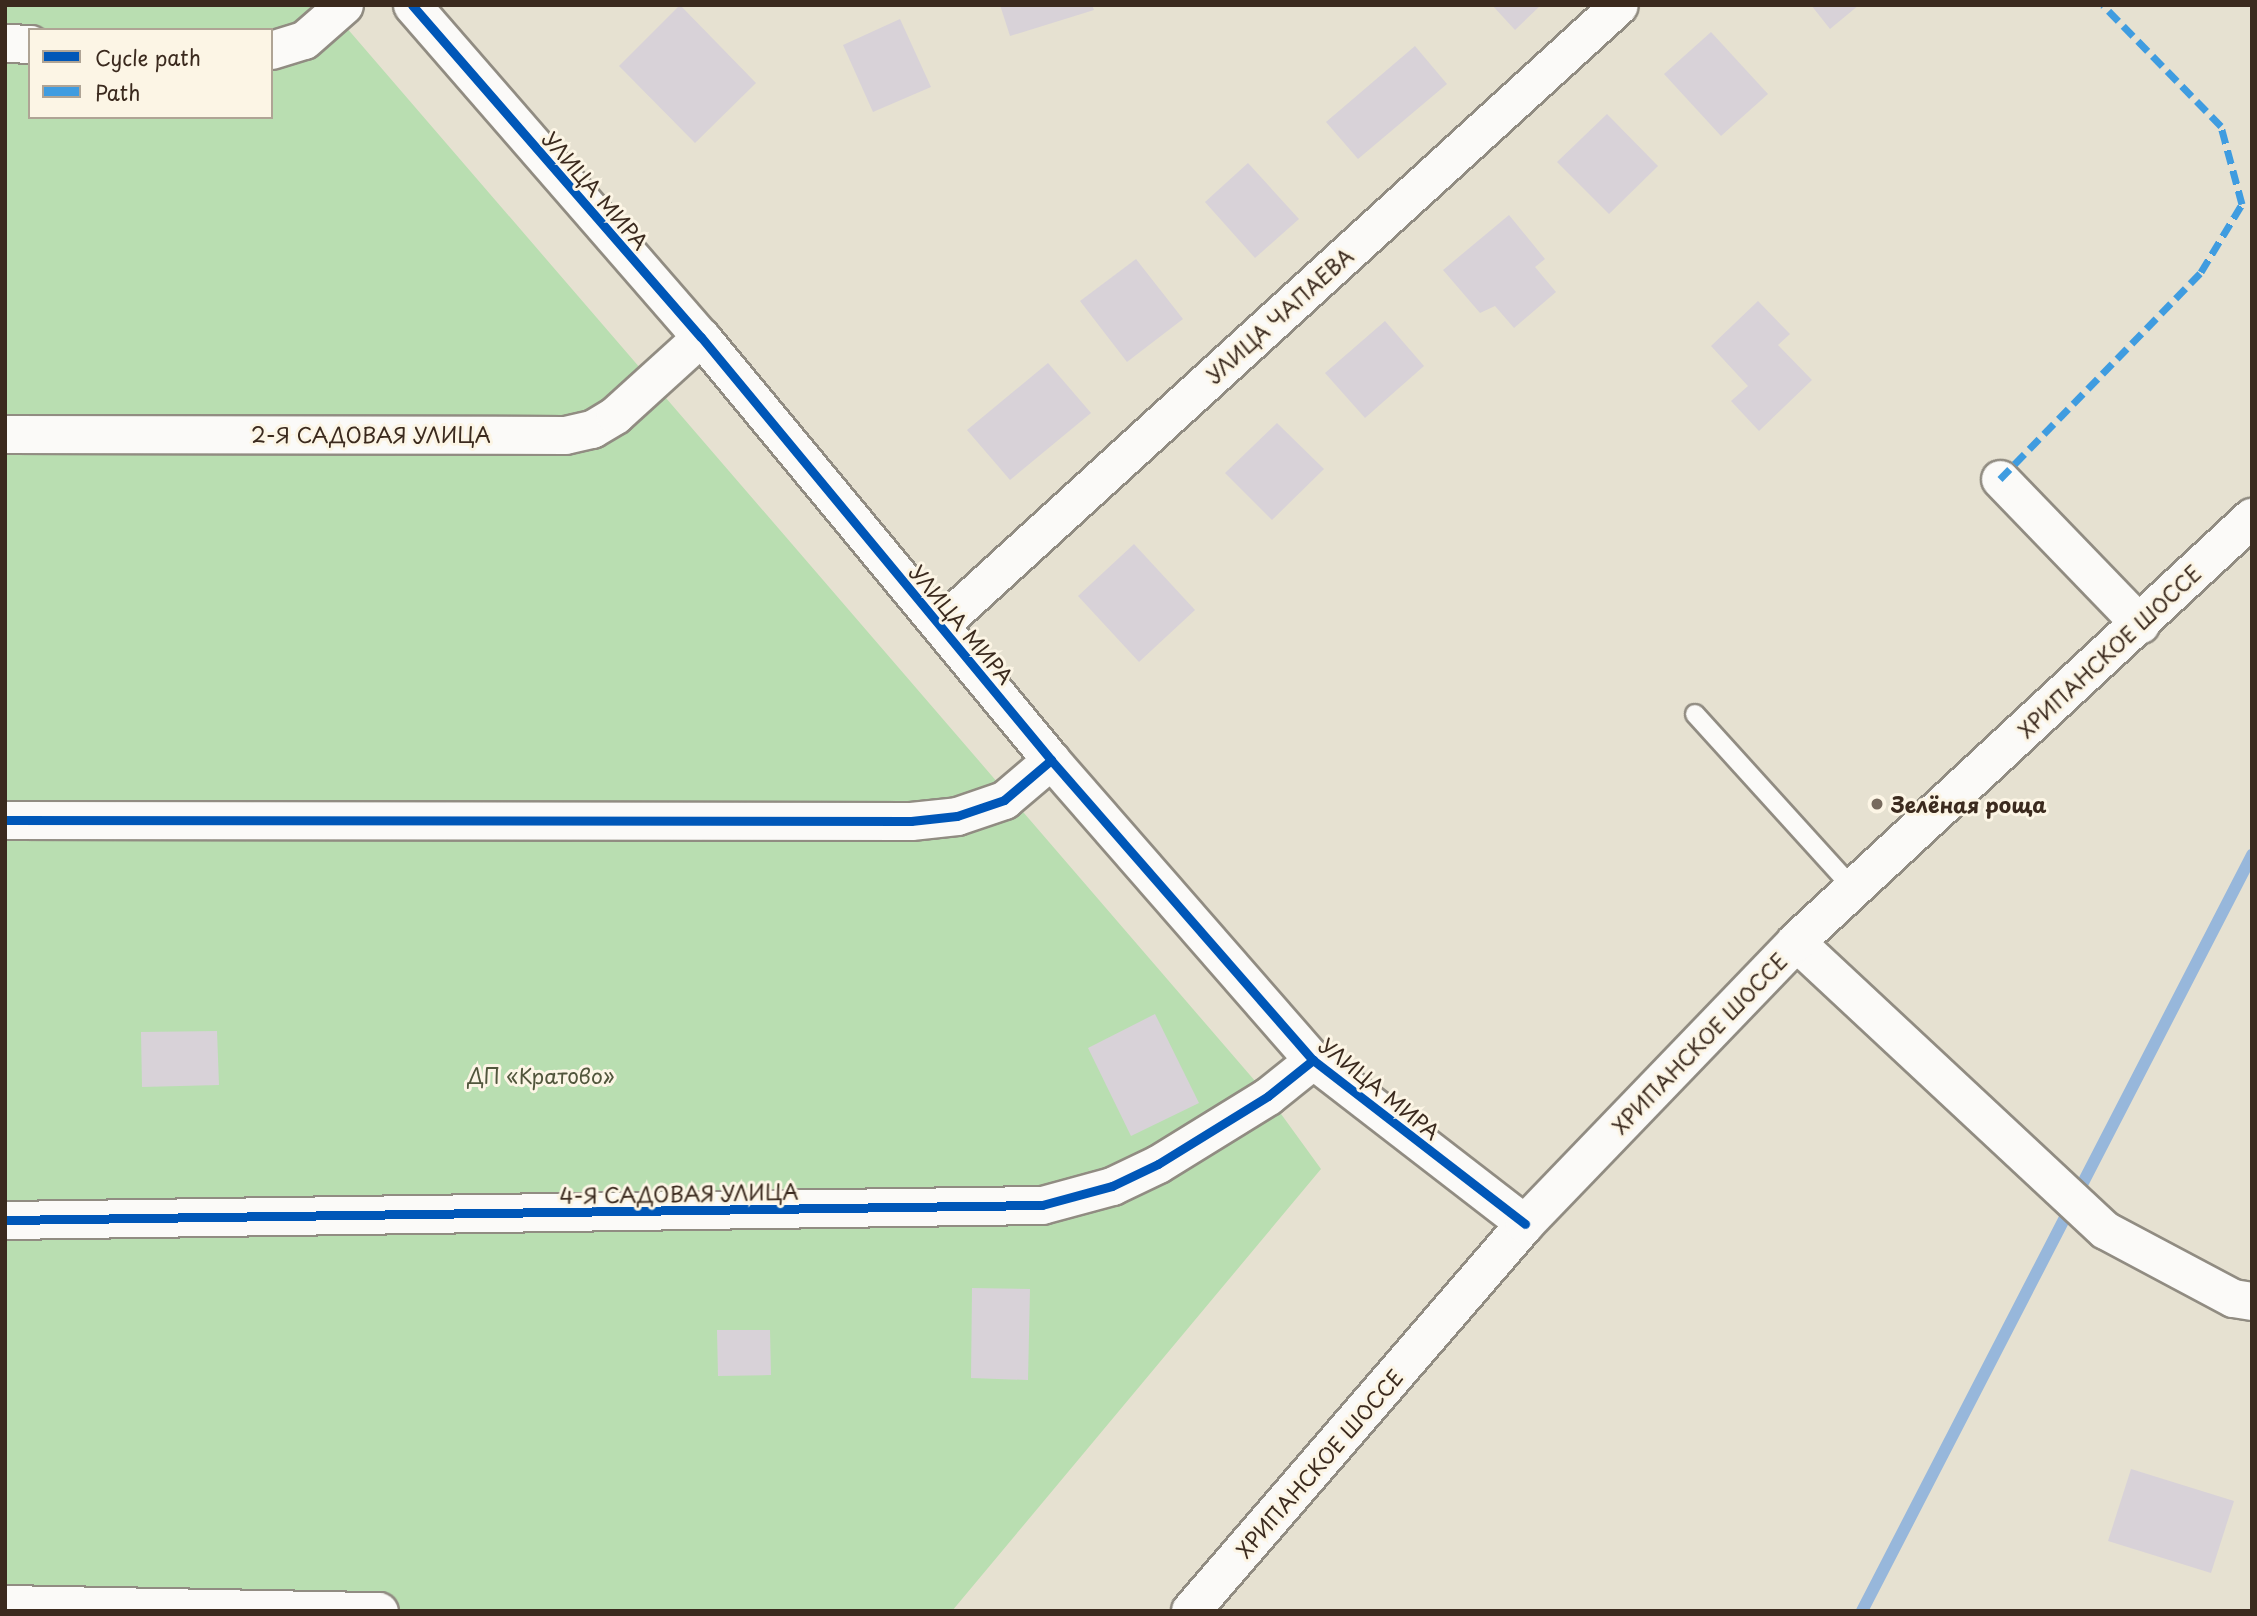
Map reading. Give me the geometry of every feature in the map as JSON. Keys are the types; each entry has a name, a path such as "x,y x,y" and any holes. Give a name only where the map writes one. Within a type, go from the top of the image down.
{"main road":[{"name":"ХРИПАНСКОЕ ШОССЕ","path":"1191,1611 1525,1224 1796,942 2252,518"}],"street":[{"path":"273,49 304,40 344,5"},
{"name":"УЛИЦА МИРА","path":"412,5 701,337 1051,760 1313,1060 1525,1224"},
{"name":"УЛИЦА ЧАПАЕВА","path":"940,625 1619,5"},
{"path":"5,43 28,44"},
{"name":"2-Я САДОВАЯ УЛИЦА","path":"5,434 565,435 592,429 615,415 701,337"},
{"path":"2000,479 2140,625"},
{"path":"5,820 911,821 957,816 1004,800 1051,760"},
{"path":"1796,942 2105,1230 2234,1298 2252,1301"},
{"name":"4-Я САДОВАЯ УЛИЦА","path":"5,1220 1042,1205 1112,1186 1157,1164 1268,1096 1313,1060"},
{"path":"5,1604 379,1611"}],"lane":[{"path":"1695,714 1853,888"}],"green space":[{"name":"ДП «Кратово»","path":"5,5 327,5 1268,1096 1321,1169 952,1611 5,1611"}],"building":[{"path":"680,5 756,83 695,143 619,66"},
{"path":"1000,5 1092,5 1094,10 1010,36"},
{"path":"1492,5 1541,5 1515,30"},
{"path":"1811,5 1859,5 1830,29"},
{"path":"900,19 931,87 873,112 843,45"},
{"path":"1711,32 1768,94 1721,136 1664,74"},
{"path":"1415,46 1447,84 1358,159 1326,122"},
{"path":"1607,114 1658,166 1609,214 1557,162"},
{"path":"1248,163 1299,219 1255,258 1205,202"},
{"path":"1509,215 1545,259 1535,267 1556,292 1514,328 1495,306 1480,313 1443,270"},
{"path":"1136,259 1183,319 1127,362 1080,301"},
{"path":"1758,301 1790,334 1778,345 1812,380 1759,431 1731,401 1748,386 1711,346"},
{"path":"1385,321 1424,366 1365,418 1325,373"},
{"path":"1048,363 1091,413 1010,480 967,430"},
{"path":"1277,423 1324,469 1272,520 1225,473"},
{"path":"1134,544 1195,610 1139,662 1078,596"},
{"path":"1155,1014 1199,1103 1131,1136 1088,1048"},
{"path":"217,1031 219,1085 142,1087 141,1032"},
{"path":"972,1288 1030,1289 1028,1380 971,1378"},
{"path":"717,1330 770,1330 771,1375 718,1376"},
{"path":"2131,1469 2234,1501 2211,1573 2108,1541"}],"waterway":[{"path":"1862,1611 2252,855"}],"marked path":[{"path":"2000,479 2201,272 2242,204 2221,126 2103,5"}],"cycle path":[{"path":"412,5 701,337 1051,760 1313,1060 1525,1224"},
{"path":"5,820 911,821 957,816 1004,800 1051,760"},
{"path":"5,1220 1042,1205 1112,1186 1158,1164 1268,1096 1313,1060"}],"place":[{"name":"Зелёная роща","path":"1877,804"}]}
